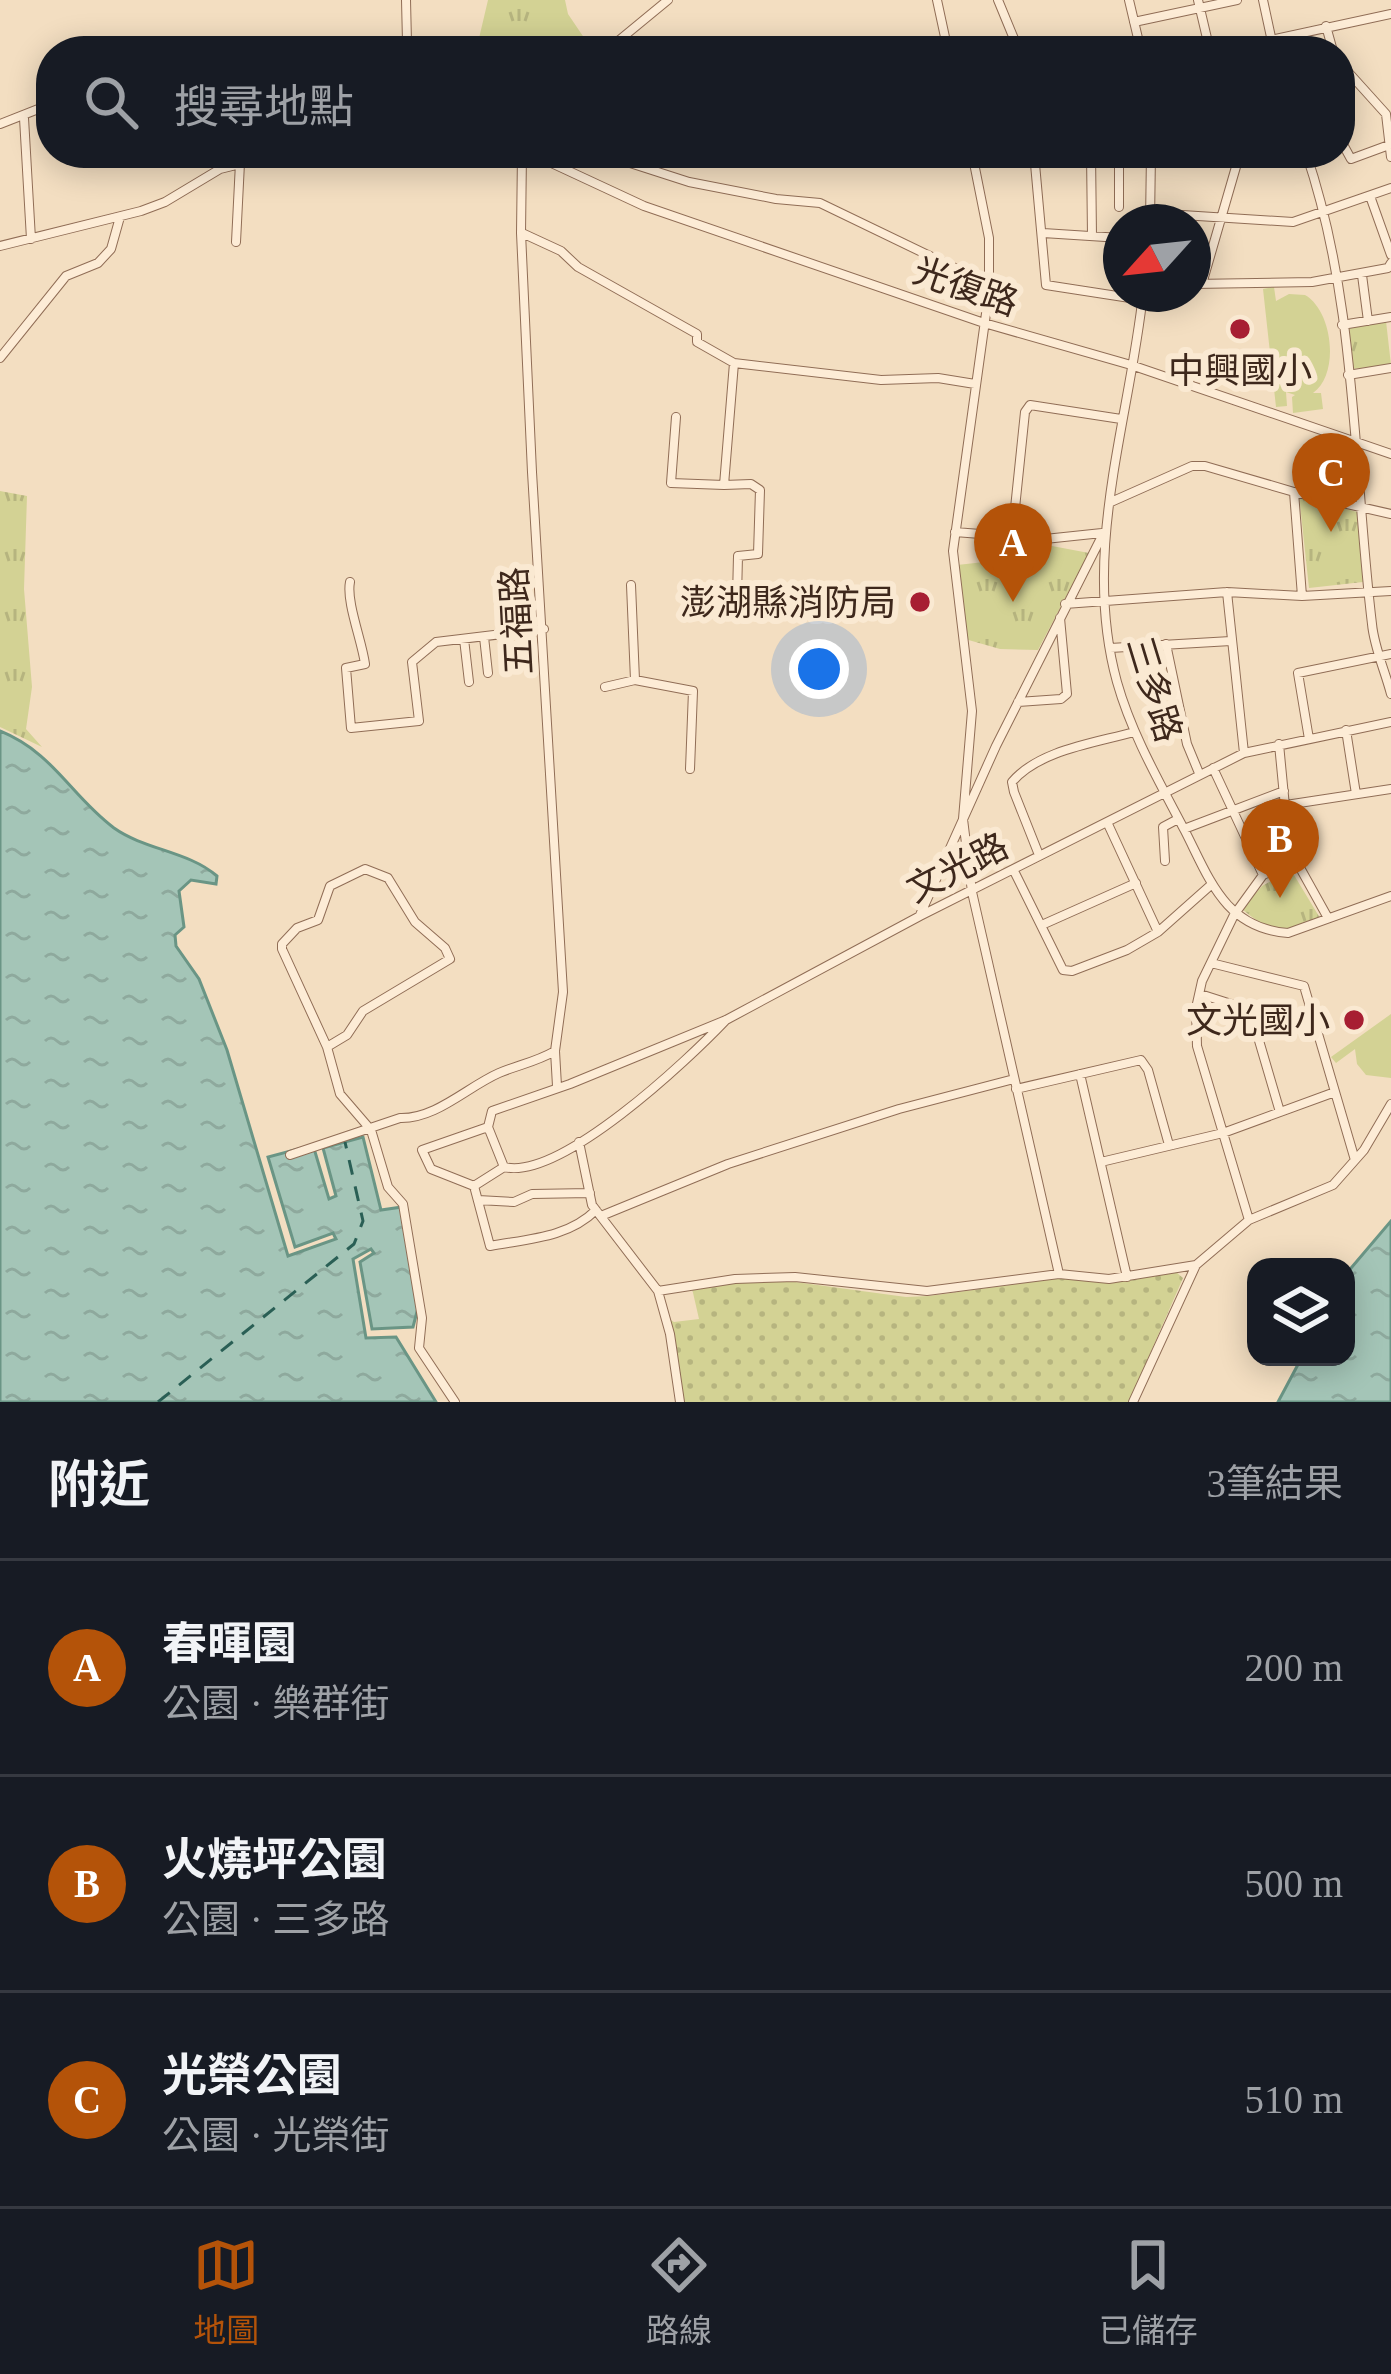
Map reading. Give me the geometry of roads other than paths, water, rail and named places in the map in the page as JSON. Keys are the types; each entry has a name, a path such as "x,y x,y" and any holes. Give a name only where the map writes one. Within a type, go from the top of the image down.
{"street":[{"path":"406,0 407,36"},
{"path":"624,36 668,0"},
{"path":"937,0 945,36"},
{"path":"998,0 1013,36"},
{"path":"1129,0 1138,36"},
{"path":"1134,22 1199,3 1238,0"},
{"path":"1263,0 1270,36"},
{"path":"1199,3 1207,36"},
{"path":"1284,36 1391,14"},
{"path":"1326,26 1329,36"},
{"path":"1355,79 1386,113 1391,157"},
{"path":"0,124 36,112"},
{"path":"24,118 31,239"},
{"path":"1355,158 1389,145"},
{"path":"0,246 165,202 223,168"},
{"path":"236,242 240,168"},
{"name":"五福路","path":"525,168 521,233 563,992 555,1051 557,1086"},
{"name":"光復路","path":"559,168 644,206 984,323 1131,365 1391,454"},
{"path":"646,168 689,182 820,203 988,284"},
{"path":"975,168 988,238 988,284 953,551 972,711 963,819 972,892 1059,1274"},
{"path":"1036,168 1046,285 1103,292"},
{"path":"1090,168 1092,236"},
{"path":"1119,168 1119,204"},
{"path":"1150,204 1151,168"},
{"path":"1211,244 1235,168"},
{"path":"1311,168 1325,209 1337,279 1372,629 1386,655 1391,694"},
{"path":"1211,219 1293,222 1391,188"},
{"path":"1211,284 1337,279 1388,268 1391,259 1370,196"},
{"path":"0,358 66,276 98,263 111,249 120,217"},
{"path":"521,233 561,250 578,267 697,334 698,342 734,363 881,380 938,378 975,384"},
{"path":"1043,233 1103,237"},
{"path":"1362,274 1368,321"},
{"name":"三多路","path":"1140,312 1104,533 1110,648 1134,732 1212,884 1234,915"},
{"path":"1342,325 1391,317"},
{"path":"724,484 734,363"},
{"path":"1348,375 1391,368"},
{"path":"1012,569 1024,412 1030,405 1121,419"},
{"path":"676,417 671,483 751,484 760,490 758,554 738,556 737,597"},
{"path":"1109,503 1192,466 1205,466 1391,514"},
{"path":"1294,492 1302,596"},
{"path":"955,532 1045,539 1104,533"},
{"path":"920,916 1065,604 1104,533"},
{"path":"350,582 347,594 362,636 365,664 346,668 351,728 419,721 412,662 436,642 544,629"},
{"path":"631,585 635,680"},
{"path":"1065,604 1227,592 1302,596 1391,591"},
{"path":"1227,592 1244,753"},
{"path":"1018,702 1061,699 1067,694 1060,616"},
{"path":"484,637 488,674"},
{"path":"464,639 469,682"},
{"path":"1110,648 1231,641"},
{"path":"1166,644 1187,744 1199,773"},
{"path":"1309,739 1298,673 1386,655"},
{"path":"605,687 635,680 693,691 690,769"},
{"name":"文光路","path":"488,1127 492,1111 726,1020 1199,773 1244,753 1391,722"},
{"path":"1346,730 1356,794"},
{"path":"1039,855 1012,782 1058,753 1134,732"},
{"path":"1279,744 1289,848 1328,918"},
{"path":"1213,768 1263,875"},
{"path":"1285,805 1391,789"},
{"path":"1184,829 1284,791"},
{"path":"1166,861 1163,827 1178,818"},
{"path":"1107,821 1158,932"},
{"path":"1249,1220 1197,1046 1196,1008 1234,915 1263,875 1296,861"},
{"path":"327,1047 347,1035 363,1011 450,959 445,948 415,922 388,878 365,869 330,886 318,920 297,928 282,944 327,1047 340,1094 371,1130 388,1187 403,1204 422,1318 419,1348 455,1402"},
{"path":"1014,871 1063,970 1072,971 1158,932 1212,884"},
{"path":"1044,924 1136,884"},
{"path":"1234,915 1273,932 1288,933 1391,896"},
{"path":"1211,963 1304,986 1356,1161"},
{"path":"1200,994 1250,1010 1280,1112"},
{"path":"475,1186 504,1167 526,1170 579,1142 676,1072 726,1020"},
{"path":"290,1155 442,1105 499,1073 555,1051"},
{"path":"475,1186 490,1246 558,1234 598,1213 728,1165 899,1109 1141,1060 1169,1145"},
{"path":"1080,1073 1127,1277"},
{"path":"1101,1162 1222,1133 1335,1092"},
{"path":"1133,1402 1196,1265 1249,1220 1327,1189 1356,1161 1391,1104"},
{"path":"475,1186 431,1169 422,1150 488,1127 504,1167"},
{"path":"579,1142 598,1213 658,1291 680,1402"},
{"path":"478,1200 514,1202 532,1193 590,1192"},
{"path":"658,1291 795,1276 927,1291 1059,1274 1127,1277 1196,1265"}],"water":[{"path":"0,731 34,751 114,828 217,876 216,884 191,880 179,891 184,927 175,935 176,946 199,979 227,1050 288,1256 336,1239 333,1233 295,1247 268,1157 313,1145 329,1199 336,1196 323,1148 363,1137 381,1210 402,1207 419,1304 413,1327 372,1329 360,1262 374,1253 371,1249 353,1259 366,1338 396,1337 436,1402 0,1402"},
{"path":"1391,1221 1391,1402 1278,1402 1297,1366 1355,1366 1355,1263"}],"place":[{"name":"中興國小","path":"1240,329"},
{"name":"光榮公園","path":"1331,532"},
{"name":"澎湖縣消防局","path":"920,602"},
{"name":"春暉園","path":"1013,602"},
{"name":"火燒坪公園","path":"1280,898"},
{"name":"文光國小","path":"1354,1020"}]}
